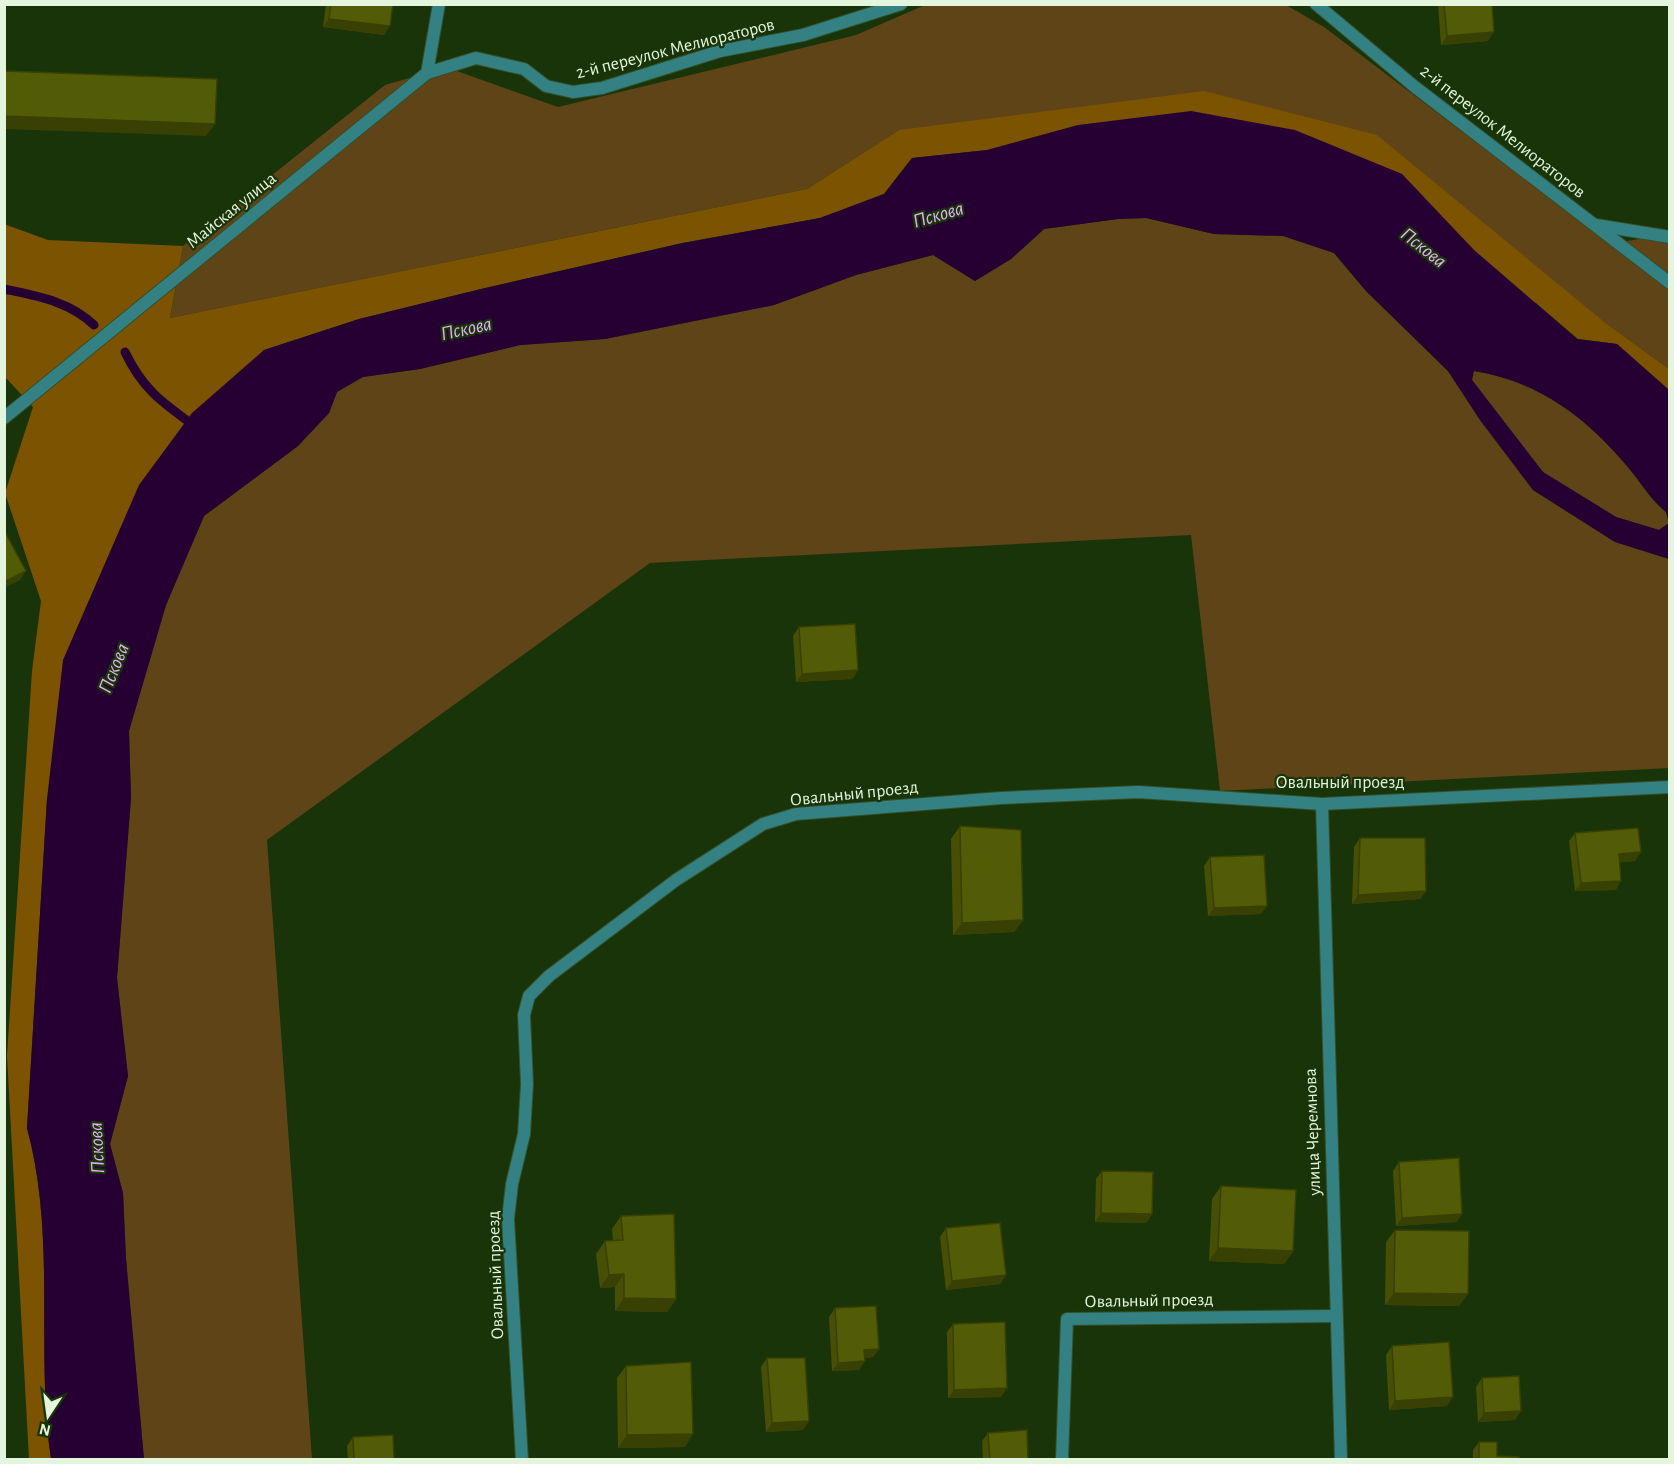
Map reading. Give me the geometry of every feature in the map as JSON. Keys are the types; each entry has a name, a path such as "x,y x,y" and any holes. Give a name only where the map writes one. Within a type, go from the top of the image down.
{"street":[{"name":"2-й переулок Мелиораторов","path":"427,73 476,58 524,69 546,86 573,92 602,88 720,51 803,35 901,4"},
{"name":"2-й переулок Мелиораторов","path":"1316,4 1415,87 1670,283"},
{"path":"427,73 437,5"},
{"name":"Майская улица","path":"4,418 427,73"},
{"path":"1596,225 1670,237"},
{"name":"Овальный проезд","path":"522,1460 508,1219 512,1184 525,1124 527,1084 524,1015 530,996 549,976 676,880 763,824 796,814 1001,798 1138,792 1322,804 1670,787"},
{"name":"улица Черемнова","path":"1322,804 1335,1316 1341,1460"},
{"name":"Овальный проезд","path":"1062,1460 1067,1319 1335,1316"}],"shaded area":[{"path":"925,5 1286,5 1324,27 1610,244 1669,234 1669,369 1603,321 899,130 807,189 170,318 183,246 385,85 427,73 457,71 558,107 856,35"},
{"path":"1204,91 1377,135 1603,321 1669,369 1669,390 1617,344 1578,339 1474,250 1402,174 1078,125 987,150 912,158 884,194 820,218 682,243 481,289 359,319 264,350 47,799 27,1128 36,1170 41,1211 44,1253 45,1376 51,1459 29,1459 7,1056 32,671 41,601 5,493 33,407 5,377 4,224 48,240 183,246 170,318 807,189 899,130"},
{"path":"1146,218 1214,234 1283,236 1334,253 1366,291 1448,371 1480,420 1533,490 1615,542 1669,559 1669,768 1220,791 1191,535 650,563 267,840 312,1459 144,1459 126,1259 123,1193 110,1144 128,1076 117,978 131,798 129,731 166,605 204,516 298,446 329,413 337,392 362,377 420,369 520,345 605,339 774,305 856,275 933,255 975,281 1011,259 1044,229 1118,219"},
{"path":"1473,371 1519,383 1559,404 1577,417 1595,432 1627,466 1650,496 1666,512 1669,523 1659,530 1616,517 1543,472 1472,380"}],"water":[{"name":"Пскова","path":"1191,111 1295,130 1402,174 1474,250 1577,339 1617,344 1669,390 1669,523 1669,559 1615,542 1533,490 1480,420 1448,371 1366,291 1334,253 1283,236 1214,234 1146,218 1118,219 1044,229 1011,259 975,281 933,255 856,275 774,305 605,339 520,345 420,369 363,377 337,392 329,413 298,446 204,516 166,605 129,731 131,798 117,978 128,1076 110,1144 123,1193 126,1259 144,1459 51,1459 45,1376 44,1253 41,1211 36,1170 27,1128 47,799 63,660 139,485 192,413 264,350 359,319 683,243 820,218 884,194 912,158 987,150 1078,125","holes":["1474,371 1519,383 1540,393 1559,404 1595,432 1666,512 1669,523 1659,530 1616,517 1543,472 1472,380"]}],"building":[{"path":"331,4 393,4 390,26 329,19"},
{"path":"1444,4 1492,4 1494,32 1447,36"},
{"path":"4,71 217,79 215,124 4,116"},
{"path":"4,534 26,571 4,582"},
{"path":"855,624 858,670 802,674 799,627"},
{"path":"960,826 1021,830 1023,920 962,923"},
{"path":"1638,828 1641,852 1619,854 1621,881 1581,883 1575,833"},
{"path":"1360,838 1425,838 1426,891 1358,895"},
{"path":"1264,855 1267,906 1214,908 1210,857"},
{"path":"1459,1158 1462,1214 1402,1218 1399,1162"},
{"path":"1102,1171 1153,1172 1152,1214 1101,1213"},
{"path":"1221,1186 1296,1190 1293,1251 1218,1248"},
{"path":"674,1214 676,1299 624,1298 624,1274 609,1275 605,1241 623,1240 621,1216"},
{"path":"1000,1223 1006,1275 952,1281 946,1228"},
{"path":"1395,1230 1469,1231 1468,1294 1394,1293"},
{"path":"876,1306 879,1349 864,1350 865,1361 838,1363 835,1308"},
{"path":"1005,1322 1007,1388 954,1390 953,1324"},
{"path":"1449,1342 1453,1397 1395,1401 1392,1346"},
{"path":"767,1358 805,1358 809,1421 772,1423"},
{"path":"691,1362 693,1434 627,1435 626,1366"},
{"path":"1519,1376 1521,1411 1484,1413 1482,1378"},
{"path":"1027,1430 1028,1460 990,1460 988,1433"},
{"path":"393,1435 394,1460 354,1460 353,1437"},
{"path":"1479,1442 1497,1442 1497,1456 1519,1457 1519,1460 1479,1460"}],"waterway":[{"path":"4,289 63,305 94,325"},
{"path":"125,352 139,376 155,395 196,427"}]}
